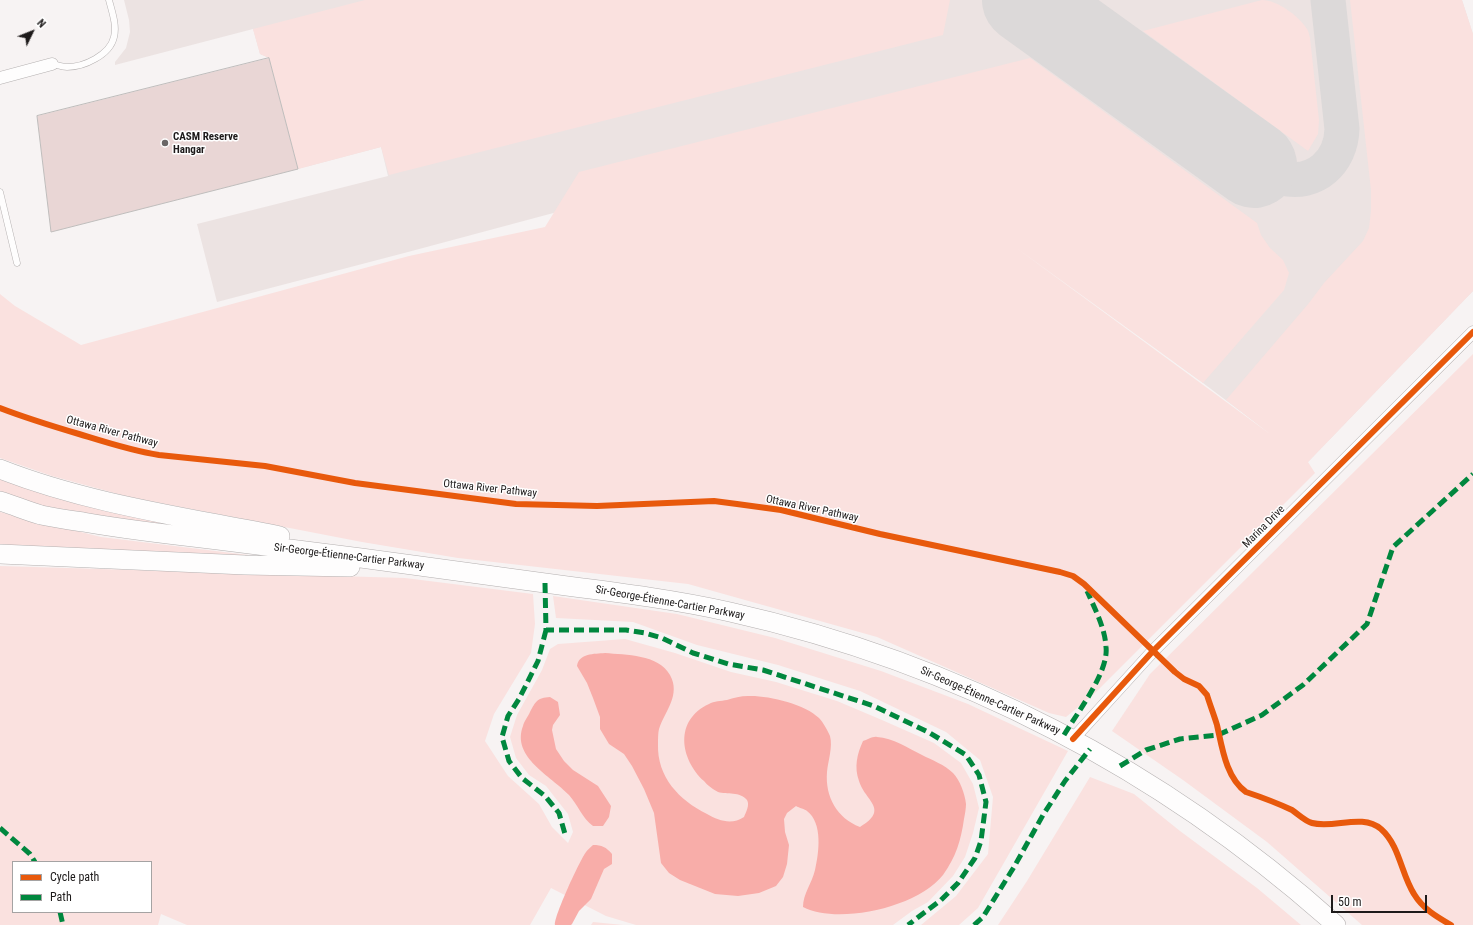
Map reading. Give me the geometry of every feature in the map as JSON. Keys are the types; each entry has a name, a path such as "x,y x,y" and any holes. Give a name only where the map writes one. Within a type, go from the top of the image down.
{"main road":[{"path":"0,469 56,489 94,499 442,569"},
{"name":"Sir-George-Étienne-Cartier Parkway","path":"0,501 39,514 141,532 256,544 695,605 760,619 847,643 923,670 966,688 1073,739 1147,782 1187,808 1270,869 1336,925"},
{"path":"0,554 253,565 442,569"}],"street":[{"path":"0,78 52,64"},
{"name":"Marina Drive","path":"1073,739 1175,629 1473,332"}],"lane":[{"path":"52,64 72,67 93,60 106,51 114,39 115,31 109,0"},
{"path":"0,192 18,263"}],"shaded area":[{"path":"124,0 1462,0 1473,34 1473,291 1308,462 1203,383 859,131 217,302 197,224 388,176 381,147 298,169 269,58 260,54 253,29 115,65 115,62 126,48 130,32 129,20"},
{"path":"365,0 950,0 943,35 389,175 381,147 298,169 269,58 260,54 253,29"},
{"path":"1262,0 1281,6 1293,14 1309,32 1319,120 1318,134 1308,151 1143,31"},
{"path":"1350,0 1462,0 1473,34 1473,291 1308,462 1315,473 1094,694 1066,717 1049,713 877,637 688,584 458,558 362,542 129,497 52,476 0,458 0,294 15,306 81,345 409,256 545,227 579,172 1030,58 1257,223 1261,235 1270,248 1283,260 1289,273 1284,290 1203,383 1015,247 1270,434 1226,400 1309,303 1324,283 1363,241 1369,228 1371,190"},
{"path":"1473,354 1473,925 1362,925 1267,842 1183,780 1112,731 1150,674"},
{"path":"0,476 207,533 76,514 50,508 0,493"},
{"path":"0,512 101,537 248,555 251,559 0,547"},
{"path":"0,566 405,578 533,594 535,624 531,653 494,714 485,741 508,776 539,804 552,827 568,843 573,832 568,814 546,786 529,775 516,758 510,737 517,715 542,670 550,649 558,644 625,639 675,653 731,672 776,682 837,701 934,743 961,763 973,784 979,808 965,857 953,876 928,902 912,911 893,925 636,925 606,916 551,888 530,925 187,925 161,914 158,925 0,925"},
{"path":"553,596 677,614 775,638 881,671 968,704 1068,751 978,908 959,925 921,925 956,896 988,854 993,797 980,760 946,732 860,691 778,665 697,645 633,622 556,618"},
{"path":"605,653 632,655 650,659 665,668 670,675 674,689 673,696 658,734 661,767 672,786 687,802 721,820 735,821 744,817 747,811 748,802 741,795 718,792 707,784 696,772 690,762 684,740 690,720 698,711 715,702 745,696 765,697 785,701 813,713 819,718 827,729 831,740 827,772 830,798 834,806 845,818 860,827 869,821 874,810 873,805 862,788 857,776 857,761 863,741 875,737 889,739 906,746 946,768 958,779 966,804 963,827 955,855 948,868 931,887 896,904 876,910 836,914 818,912 803,907 804,898 815,870 818,855 818,830 812,816 806,810 796,806 787,813 784,819 785,832 789,845 787,864 783,877 776,886 759,893 738,896 715,894 680,880 669,873 661,863 654,813 644,789 624,754 609,744 600,729 600,717 587,683 577,666 578,662 584,656"},
{"path":"550,697 558,702 560,715 553,725 552,730 556,749 564,761 573,770 598,786 611,806 609,817 603,826 593,826 589,823 569,795 535,765 523,747 521,737 525,721 537,701 542,698"},
{"path":"1090,777 1134,794 1180,831 1257,888 1301,925 998,925 1027,881"},
{"path":"593,845 604,847 612,854 612,864 604,869 591,899 579,911 572,924 555,925 573,876 586,852"},
{"path":"593,922 623,925 591,925"}],"building":[{"name":"CASM Reserve Hangar","path":"269,58 298,169 51,232 37,116"}],"taxiway":[{"path":"1254,165 1278,177 1294,180 1315,175 1324,169 1337,152 1342,129 1328,0"}],"runway":[{"path":"1025,0 1254,165"}],"marked path":[{"path":"1120,766 1146,750 1180,739 1218,735 1262,715 1303,685 1367,624 1393,547 1473,474"},
{"path":"545,583 546,630 626,630 662,638 693,653 728,664 763,670 874,706 930,733 966,755 979,775 986,802 981,841 975,858 958,883 941,900 908,925"},
{"path":"1064,735 1091,692 1103,668 1106,657 1104,633 1087,591"},
{"path":"546,630 538,661 519,699 508,716 502,737 509,761 522,778 545,796 559,813 565,834"},
{"path":"974,925 983,917 1014,867 1043,815 1065,781 1090,749"},
{"path":"0,828 30,854 34,861"},
{"path":"60,913 63,925"}],"cycle path":[{"path":"1073,739 1153,651 1473,332"},
{"name":"Ottawa River Pathway","path":"0,408 39,422 109,443 159,455 265,466 355,483 516,504 597,506 714,501 737,504 781,510 880,534 1073,576 1084,584 1175,672 1184,679 1199,686 1207,695 1217,725 1226,762 1239,786 1246,792 1292,810 1312,823 1329,824 1365,822 1373,824 1381,829 1392,844 1414,894 1431,912 1451,925"}],"place":[{"name":"CASM Reserve Hangar","path":"165,143"}]}
